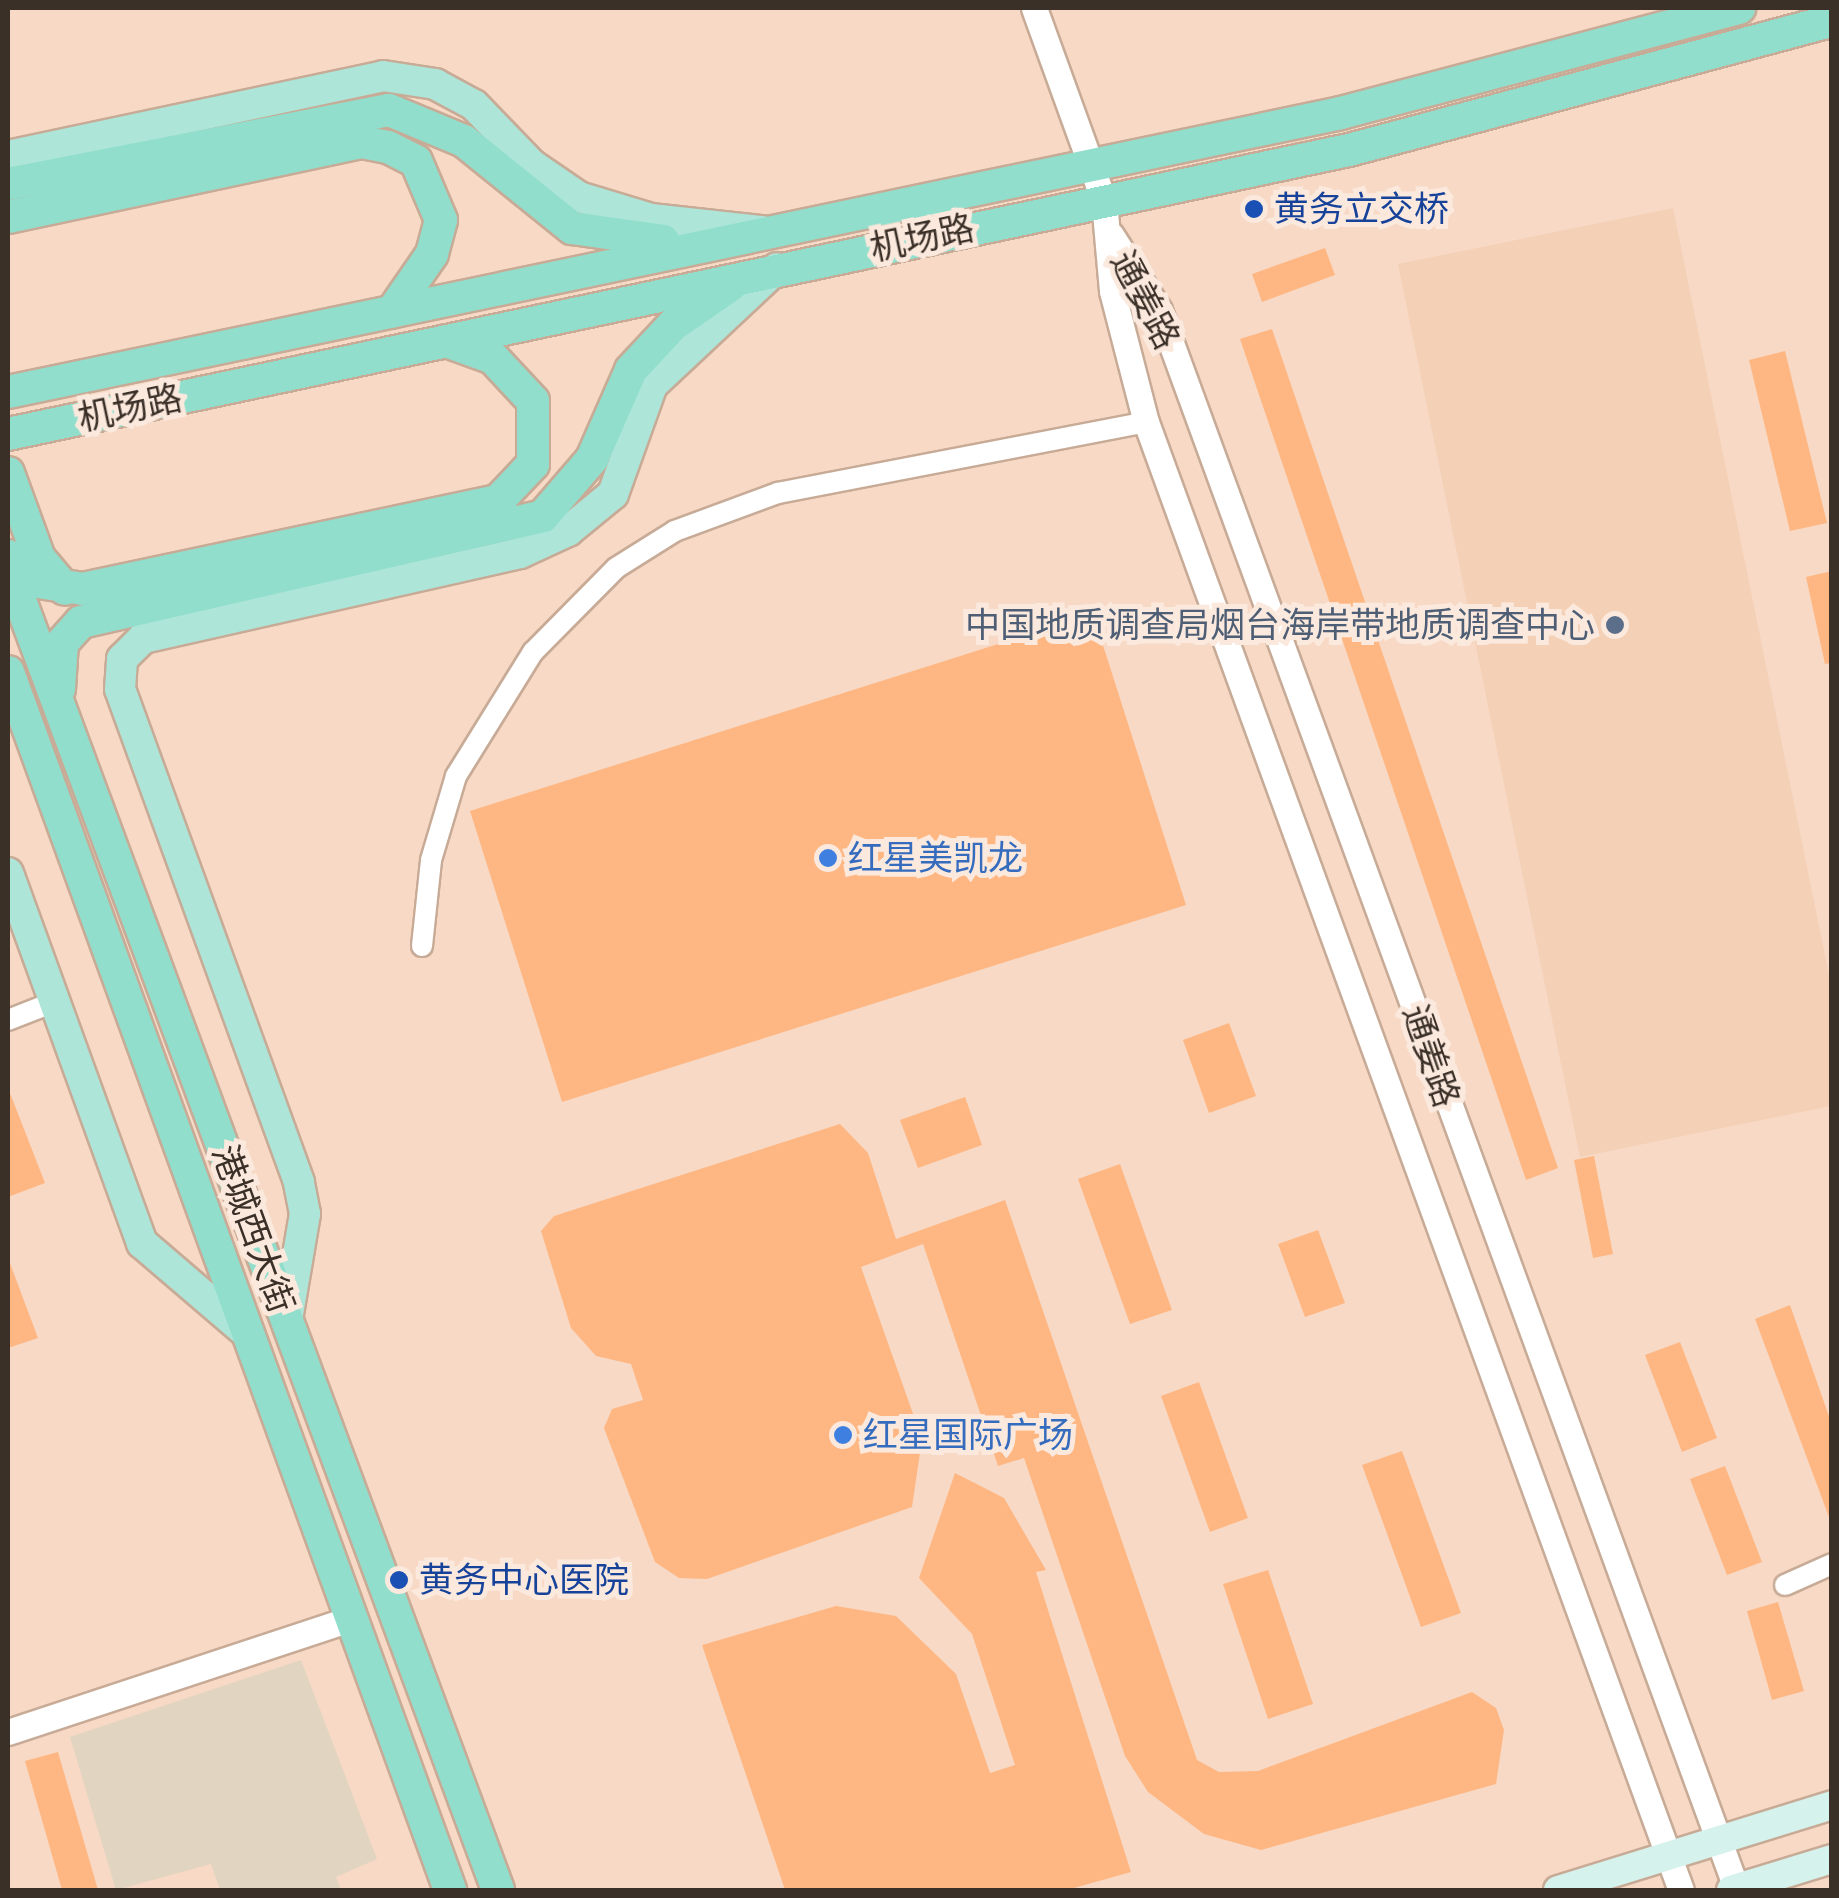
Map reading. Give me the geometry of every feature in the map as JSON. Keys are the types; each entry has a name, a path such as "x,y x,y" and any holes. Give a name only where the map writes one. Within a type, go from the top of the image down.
{"highway":[{"name":"机场路","path":"8,392 1341,113 1739,8"},
{"name":"机场路","path":"8,434 762,271 1106,216 1832,21"},
{"path":"8,184 389,110 424,116 464,141 572,228 631,242 738,238"},
{"path":"8,217 362,142 388,147 416,162 441,220 432,254 392,312"},
{"path":"77,756 56,674 62,644 81,622 543,516 592,459 631,370 673,325 762,271"},
{"path":"8,473 20,550 32,581 65,589 483,506 513,492 538,444 533,402 493,358 446,340"},
{"name":"港城西大街","path":"8,568 498,1890"},
{"name":"港城西大街","path":"10,680 450,1890"}],"main road":[{"path":"8,156 383,76 435,84 474,105 532,165 579,197 651,219 770,231"},
{"path":"287,1320 305,1214 300,1182 120,689 122,659 143,638 520,552 568,531 614,494 652,385 762,271"},
{"path":"8,873 142,1243 157,1265 246,1332"},
{"path":"1558,1890 1832,1805"},
{"path":"1735,1890 1832,1859"}],"street":[{"path":"1034,8 1106,216"},
{"name":"通姜路","path":"1106,216 1112,291 1146,422 1680,1890"},
{"name":"通姜路","path":"1106,216 1159,310 1735,1890"},
{"path":"422,946 431,860 456,776 533,652 616,568 675,532 778,492 1146,422"},
{"path":"8,1020 54,1002"},
{"path":"1785,1585 1832,1564"},
{"path":"8,1732 350,1620"}],"shaded area":[{"name":"中国地质调查局烟台海岸带地质调查中心","path":"1673,208 1831,985 1831,1106 1580,1157 1398,264"},
{"path":"301,1660 377,1859 336,1877 341,1890 220,1890 211,1864 116,1890 70,1737"}],"building":[{"path":"1325,248 1335,275 1262,302 1252,274"},
{"path":"1272,329 1558,1168 1526,1180 1240,339"},
{"path":"1785,351 1827,523 1790,531 1749,360"},
{"path":"1832,571 1832,663 1825,664 1806,577"},
{"name":"红星美凯龙","path":"1093,614 1186,905 562,1102 470,811"},
{"path":"1229,1023 1256,1096 1209,1113 1183,1040"},
{"path":"8,1088 45,1183 8,1197"},
{"path":"965,1097 982,1145 918,1168 900,1120"},
{"path":"840,1124 868,1153 896,1239 1005,1200 1197,1760 1219,1772 1258,1771 1472,1692 1496,1708 1504,1730 1496,1784 1261,1850 1204,1834 1148,1792 1125,1756 1024,1458 998,1466 923,1244 861,1267 922,1439 912,1507 707,1579 679,1578 655,1562 604,1428 612,1409 643,1400 631,1364 596,1356 571,1328 541,1231 554,1216"},
{"path":"1594,1156 1613,1254 1593,1258 1574,1160"},
{"path":"1120,1164 1172,1310 1130,1324 1078,1179"},
{"path":"1318,1230 1345,1303 1305,1317 1278,1244"},
{"path":"8,1258 38,1338 8,1348"},
{"path":"1790,1305 1832,1425 1832,1525 1755,1319"},
{"path":"1680,1342 1717,1438 1682,1452 1645,1355"},
{"path":"1199,1382 1248,1518 1210,1532 1161,1396"},
{"path":"1402,1451 1461,1613 1421,1627 1362,1465"},
{"path":"1725,1466 1762,1562 1727,1575 1690,1479"},
{"path":"955,1473 1004,1498 1046,1570 1036,1572 1131,1872 1067,1890 785,1890 702,1645 836,1606 896,1616 956,1674 990,1773 1015,1765 972,1634 919,1578"},
{"path":"1268,1570 1313,1704 1268,1719 1223,1584"},
{"path":"1778,1602 1804,1691 1772,1700 1747,1611"},
{"path":"58,1752 98,1890 62,1890 25,1761"}],"place":[{"name":"黄务立交桥","path":"1254,209"},
{"name":"中国地质调查局烟台海岸带地质调查中心","path":"1615,625"},
{"name":"红星美凯龙","path":"828,858"},
{"name":"红星国际广场","path":"843,1435"},
{"name":"黄务中心医院","path":"399,1580"}]}
